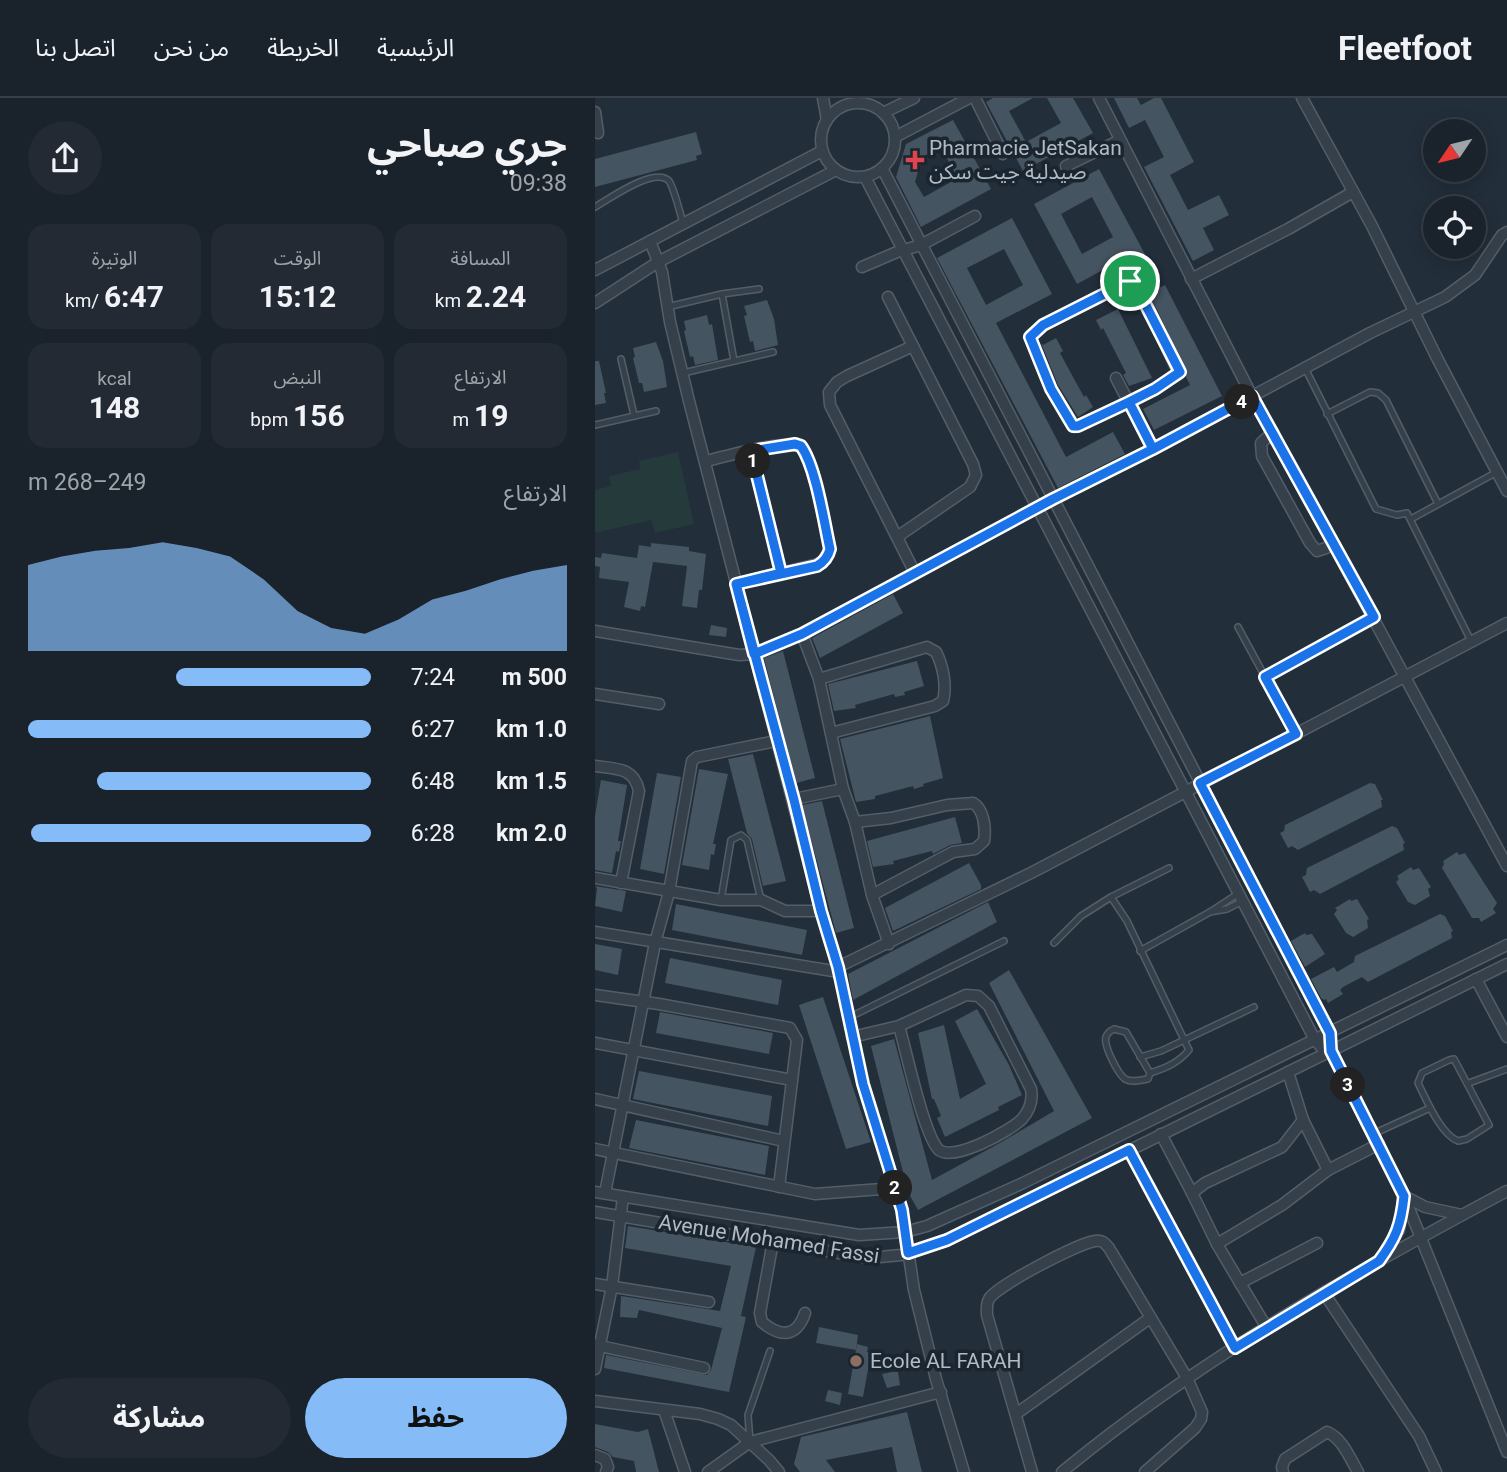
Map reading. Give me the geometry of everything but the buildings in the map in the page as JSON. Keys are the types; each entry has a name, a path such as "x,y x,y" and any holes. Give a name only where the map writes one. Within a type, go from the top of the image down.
{"street":[{"path":"823,98 827,120"},
{"path":"883,113 914,98"},
{"path":"895,137 972,98 1003,155"},
{"path":"1099,98 1252,396 1407,677 1507,866"},
{"path":"1302,98 1507,491"},
{"path":"855,101 883,113 893,128 895,137 890,159 882,168 865,177 849,176 836,170 822,151 822,130 827,120 834,112 855,101"},
{"path":"595,112 598,133"},
{"path":"1066,166 1120,140"},
{"path":"595,270 822,151"},
{"path":"882,168 1330,1033 1331,1051 1404,1196 1503,1430 1507,1452"},
{"path":"595,303 658,262 836,170"},
{"path":"865,177 1315,1040 1323,1049 1331,1051"},
{"path":"1191,279 1353,192"},
{"path":"862,267 921,245 975,216"},
{"path":"595,631 739,655 754,654 802,634 1053,499 1445,297 1475,275 1502,235 1507,232"},
{"path":"650,241 658,262 683,373 776,741 839,970 863,1084 902,1210 914,1290 964,1472"},
{"path":"1130,281 1134,282 1147,305 1180,372 1129,402 1073,426 1051,389 1030,341 1032,334 1043,325 1130,281"},
{"path":"888,297 974,464 976,475 970,487 897,537"},
{"path":"913,346 847,376 837,382 829,392 830,405 915,573"},
{"path":"1116,378 1153,449"},
{"path":"1273,432 1261,443 1262,456 1300,528 1317,551 1332,542"},
{"path":"706,461 795,444 801,446 809,463 817,494 830,549 822,563 736,584"},
{"path":"751,451 781,573"},
{"path":"595,932 839,970 1031,873 1507,623"},
{"path":"802,634 819,679 843,789 855,822 872,895 889,944"},
{"path":"819,679 927,647 936,652 944,682 943,701 935,706 831,733"},
{"path":"595,694 659,704"},
{"path":"600,1193 614,1153 643,1003 669,892 692,761 697,757 776,741"},
{"path":"595,766 623,769 637,781 639,791 621,883"},
{"path":"794,800 843,789"},
{"path":"855,822 973,803 978,805 985,828 983,841 975,849 953,852 872,895"},
{"path":"595,878 721,900 761,900 785,911 821,911"},
{"name":"Avenue Mohamed Fassi","path":"600,1193 859,1235 905,1232 927,1226 1021,1184 1507,945"},
{"name":"Avenue Mohamed Fassi","path":"595,1212 869,1258 908,1253 947,1240 1507,964"},
{"path":"1476,979 1507,1037"},
{"path":"595,995 790,1028 797,1040 779,1186"},
{"path":"852,1037 899,1026 966,995 978,996 989,1006 1031,1089 1033,1097 1027,1113 1012,1126 970,1148 957,1153 947,1154 941,1151 930,1135 899,1026"},
{"path":"595,1042 792,1080"},
{"path":"1288,1072 1303,1120 1328,1170"},
{"path":"595,1099 784,1141"},
{"path":"1192,1193 1205,1183 1282,1147 1303,1120"},
{"path":"1161,1134 1217,1244 1267,1328"},
{"path":"1217,1244 1282,1206 1328,1170 1376,1139"},
{"path":"595,1149 815,1194 895,1188"},
{"path":"1062,1472 1108,1434 1187,1378 1324,1293 1507,1191"},
{"path":"1404,1196 1439,1212 1462,1215"},
{"path":"1379,1261 1399,1230 1404,1196"},
{"path":"595,1369 612,1286 623,1197"},
{"path":"773,1241 760,1313 762,1322 768,1328 790,1333 796,1331 805,1313"},
{"path":"1032,1472 988,1315 989,1298 999,1289 1070,1249 1101,1241 1108,1248 1187,1378 1202,1412 1201,1419 1145,1472"},
{"path":"1240,1283 1317,1243"},
{"path":"595,1284 709,1301"},
{"path":"1324,1293 1419,1436 1436,1472"},
{"path":"1016,1414 1150,1318"},
{"path":"598,1345 704,1368"},
{"path":"708,1472 750,1442 941,1392"},
{"path":"595,1401 700,1414 718,1419 731,1425 779,1472"},
{"path":"664,1410 684,1472"},
{"path":"1283,1472 1285,1458 1327,1432 1341,1443 1358,1472"},
{"path":"595,1455 604,1459 608,1467 606,1472"}],"lane":[{"path":"595,206 633,184 663,177 672,187 683,224"},
{"path":"667,307 722,294 759,289"},
{"path":"722,294 734,361"},
{"path":"683,373 773,352"},
{"path":"621,359 634,415"},
{"path":"1305,368 1376,509 1397,515 1407,513 1411,519 1471,642"},
{"path":"1327,414 1370,391 1378,393 1386,400 1438,505"},
{"path":"595,425 656,411"},
{"path":"1411,519 1497,472"},
{"path":"1265,677 1374,617"},
{"path":"1238,627 1296,734"},
{"path":"721,900 731,840 741,835 747,840 761,900"},
{"path":"1053,943 1081,916 1111,897 1169,868"},
{"path":"1111,897 1127,921 1189,1050 1167,1068 1150,1073"},
{"path":"1140,951 1241,897"},
{"path":"848,1018 1004,941"},
{"path":"1140,1057 1152,1055 1185,1041 1254,1007"},
{"path":"1114,1029 1126,1032 1150,1073 1148,1079 1135,1082 1126,1080 1119,1073 1108,1050 1105,1041 1107,1034 1114,1029"},
{"path":"1454,1059 1488,1122 1485,1129 1462,1141 1454,1140 1430,1108 1418,1083 1422,1073 1454,1059"},
{"path":"1469,1083 1507,1069"},
{"path":"1376,1139 1430,1108"},
{"path":"1129,1150 1235,1348"},
{"path":"750,1442 748,1415 770,1351"}],"green space":[{"path":"678,452 694,524 655,533 651,520 595,533 595,490 611,486 609,476 640,469 639,461"}],"place":[{"name":"Pharmacie JetSakan صيدلية جيت سكن","path":"915,160"},
{"name":"Ecole AL FARAH","path":"856,1361"}],"route":[{"path":"1130,281 1043,325 1030,337 1051,389 1073,426 1129,402 1139,421 1153,449 1252,396 1374,617 1265,677 1296,734 1200,783 1330,1033 1331,1051 1404,1196 1399,1230 1379,1261 1235,1348 1129,1150 947,1240 908,1253 902,1210 863,1084 838,967 821,911 794,800 776,741 736,584 817,566 829,554 809,463 801,446 795,444 751,451 781,573 736,584 754,654 802,634 1053,499 1153,449 1129,402 1180,372 1147,305 1134,282 1130,281"}]}
